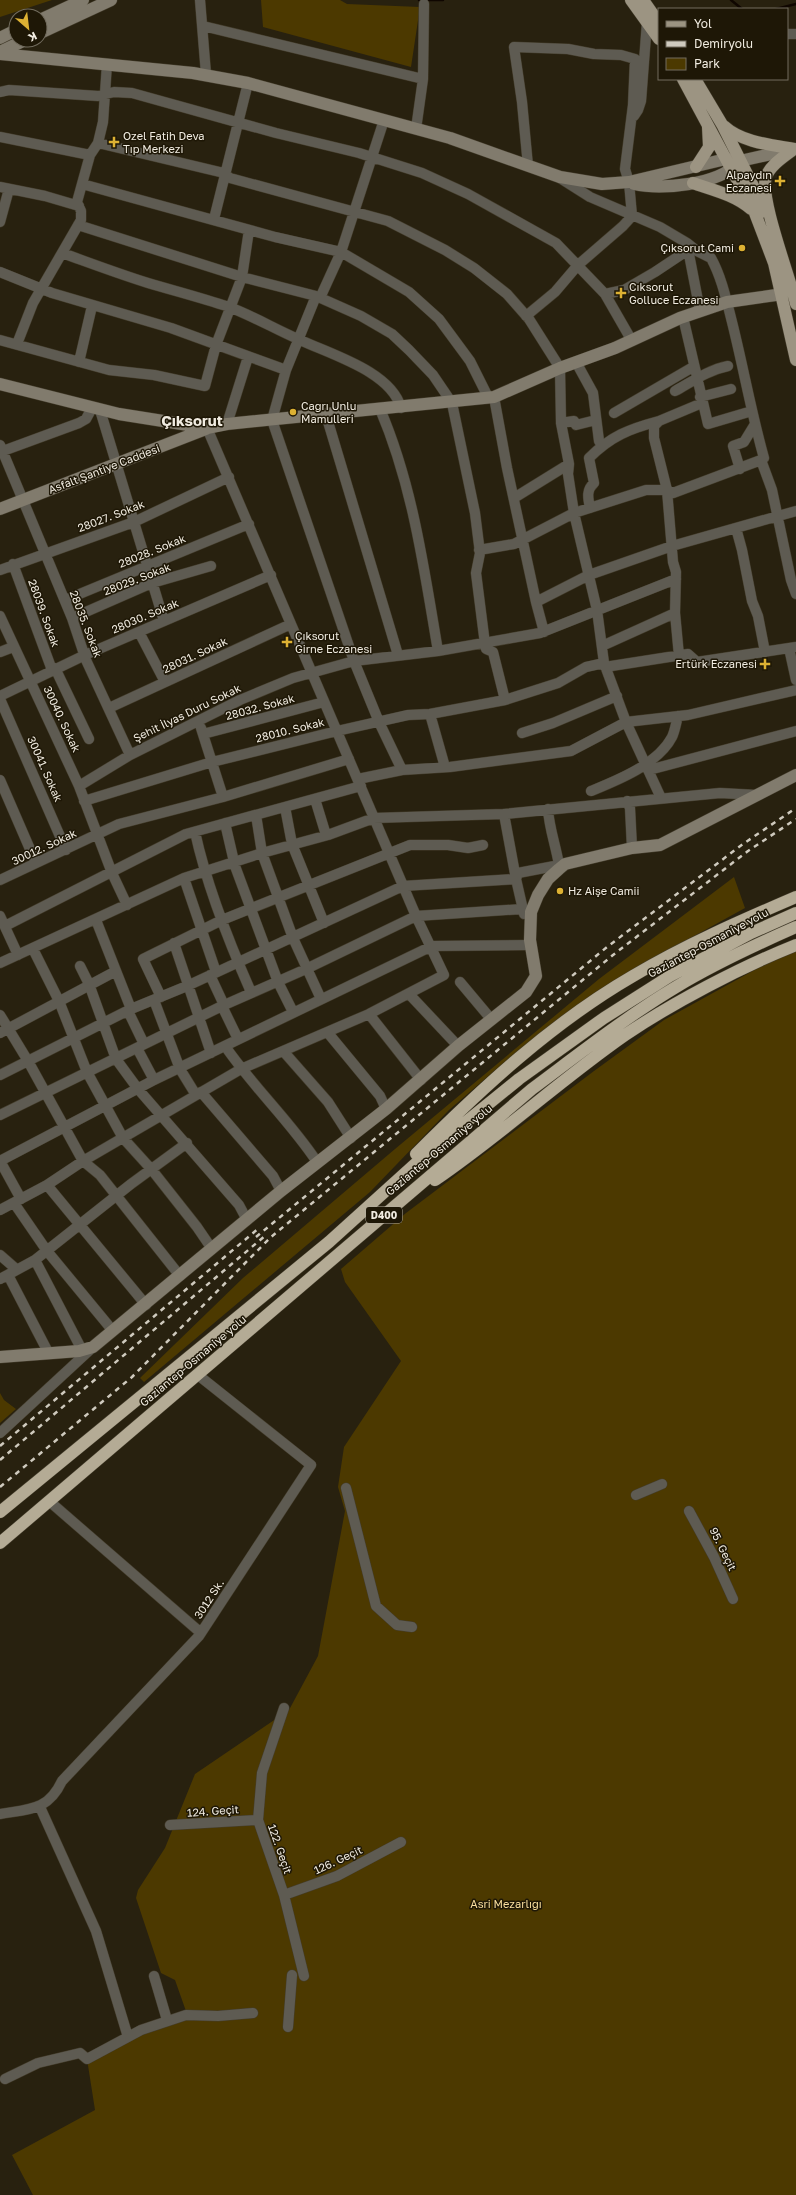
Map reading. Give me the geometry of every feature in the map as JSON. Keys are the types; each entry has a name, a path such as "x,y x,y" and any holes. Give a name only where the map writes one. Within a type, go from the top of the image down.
{"highway":[{"path":"328,1242 436,1134 509,1066 562,1023 632,976 720,929 796,896"},
{"name":"Gaziantep-Osmaniye yolu","path":"0,1512 328,1242 423,1157 519,1079 604,1018 670,976 751,933 796,913"},
{"name":"Gaziantep-Osmaniye yolu","path":"0,1543 532,1089 617,1026 676,987 758,943 796,927"},
{"path":"383,1216 472,1154 565,1079 626,1035 688,997 796,945"}],"main road":[{"path":"631,0 658,38"},
{"path":"643,0 658,22"},
{"path":"684,80 707,122 773,227"},
{"path":"696,80 723,126 733,163 774,263 783,294 796,360"},
{"path":"696,167 709,147 707,122"},
{"path":"723,126 730,132 766,144 795,148"},
{"path":"795,148 774,165 766,177 766,195 773,227 796,304"},
{"path":"693,183 728,195 743,202 754,213"}],"street":[{"path":"48,15 83,0"},
{"path":"48,29 111,0"},
{"path":"200,0 206,74"},
{"path":"416,129 423,79 424,4"},
{"path":"631,121 638,110 641,101 647,22"},
{"path":"203,26 423,79"},
{"path":"526,316 555,292 578,265 623,226 632,216 629,182 625,169 631,121 635,59 621,55 594,54 568,49 514,47 522,102 528,166"},
{"path":"0,53 10,48"},
{"path":"0,53 206,74 248,83 450,138 560,177 602,184 629,182 696,167 733,163 795,148"},
{"path":"17,344 33,303 78,225 81,215 77,202 90,155 98,143 103,122 107,64"},
{"path":"214,219 224,173 248,83"},
{"path":"0,92 9,90 98,96 106,93 132,93 238,123 373,157 422,173 468,194 556,243 605,294 632,341"},
{"path":"384,120 341,252 298,339 286,370 272,420 354,661 379,722 402,770"},
{"path":"0,137 90,155"},
{"path":"98,143 224,173 230,178 388,221 445,250 474,268 507,294 526,316 560,368 561,423 569,464 568,474 574,513 597,610 604,665 626,722 661,798"},
{"path":"629,182 647,186 693,183 733,163"},
{"path":"479,550 514,544 574,513 646,490 667,490 673,493 740,469 764,458 727,302 711,258 688,246 660,228 590,197 560,177"},
{"path":"82,184 214,219 249,230 341,252 409,292 438,319 470,361 491,397 524,540 536,602 544,632"},
{"path":"0,222 4,188 79,206"},
{"path":"78,225 242,278 318,297 344,307 392,334 433,375 452,403 475,513 479,550 476,573 485,644 486,649 493,652 505,700"},
{"path":"0,340 108,370 154,375 205,386 216,345 242,278 249,230"},
{"path":"605,294 624,290 655,272 688,246"},
{"path":"688,246 700,311"},
{"path":"62,253 147,283 231,308 298,339 349,359 368,371 398,399 401,408"},
{"path":"0,272 52,293 171,328 286,370"},
{"path":"0,384 96,409 207,428 226,424 452,403 491,397 560,368 632,341 683,317 727,302 783,294"},
{"path":"79,362 92,306"},
{"path":"683,317 693,367 708,424 752,411"},
{"path":"226,424 248,357"},
{"path":"576,362 592,393 599,441 602,446"},
{"path":"675,391 696,378 718,368 728,366"},
{"path":"614,413 693,367"},
{"path":"732,389 701,400 654,426 654,438 667,490 676,579 675,613 679,656 688,654 697,662 793,648 796,680"},
{"path":"1,449 79,423 86,419 96,409"},
{"path":"96,409 108,430 116,464 164,621"},
{"path":"380,409 396,447 412,508 438,651"},
{"path":"326,414 398,655"},
{"path":"561,423 574,421 576,425 596,420"},
{"path":"590,508 587,494 589,487 594,483 589,458 602,446 634,428 659,422"},
{"path":"740,469 733,446 744,442 755,424"},
{"path":"0,1210 47,1185 83,1161 241,1069 284,1052 369,1014 444,975 432,946 416,916 403,886 390,852 311,673 207,428"},
{"name":"Asfalt Şantiye Caddesi","path":"0,509 207,428"},
{"name":"28035. Sokak","path":"1,449 72,618 84,654 130,755"},
{"path":"761,460 772,490 791,580 796,594"},
{"path":"514,498 569,464"},
{"name":"28027. Sokak","path":"0,570 13,564 134,522 228,477"},
{"path":"536,602 589,575 672,546 796,511"},
{"name":"28028. Sokak","path":"64,600 249,524"},
{"path":"736,528 752,601 758,616 765,652"},
{"name":"28039. Sokak","path":"13,564 54,669 89,739"},
{"name":"28029. Sokak","path":"72,618 152,583 211,566"},
{"name":"28030. Sokak","path":"0,696 31,682 84,654 271,576"},
{"name":"Şehit İlyas Duru Sokak","path":"79,786 130,755 199,722 240,700 293,678 354,661 485,644 544,632 676,579"},
{"path":"602,646 675,613"},
{"name":"30040. Sokak","path":"0,616 13,647 31,682 79,786 112,873 127,905"},
{"name":"28031. Sokak","path":"109,708 291,624"},
{"path":"139,632 165,682"},
{"path":"0,652 13,647"},
{"name":"28010. Sokak","path":"84,801 212,762 337,731 408,715 430,714 505,700 558,682 586,667 679,656"},
{"path":"5,926 112,873 186,834 316,799 359,783 402,770 445,767 571,751 626,722 678,716 796,690"},
{"path":"522,733 553,723 617,696"},
{"name":"30041. Sokak","path":"0,699 66,850"},
{"name":"28032. Sokak","path":"203,734 324,702"},
{"path":"430,714 445,767"},
{"path":"647,767 672,737 678,716"},
{"path":"199,722 223,797"},
{"path":"591,791 647,767 796,731"},
{"name":"30012. Sokak","path":"0,879 66,850 119,824 223,797 349,759"},
{"path":"516,879 518,873 562,865 632,848 660,845 796,775"},
{"path":"0,780 36,863"},
{"path":"0,963 96,920 184,878 262,853 326,835 374,818 504,814 720,793 757,795"},
{"path":"316,799 326,835"},
{"path":"627,801 630,808 632,848"},
{"path":"284,807 292,844 324,923"},
{"path":"548,809 549,826 556,843 562,865"},
{"path":"0,1433 87,1349 146,1305 317,1162 351,1138 532,984 536,976 531,943 516,879 504,814"},
{"path":"256,815 262,853 293,938 321,999"},
{"path":"225,824 234,862 250,909 278,982 293,1012"},
{"path":"195,832 204,871 237,962 251,992"},
{"path":"281,1191 273,1176 199,1093 180,1069 167,1032 158,998 143,959 222,920 410,845 448,845 468,848 483,845"},
{"path":"531,943 531,912 538,895 548,879 562,865"},
{"path":"184,878 202,929 223,1005 238,1038"},
{"path":"0,1075 129,1010 187,986 403,886 516,879"},
{"path":"0,1115 223,1005 278,982 416,916 523,909"},
{"path":"0,916 18,955"},
{"path":"96,920 116,971 154,1080"},
{"path":"174,943 197,1018 210,1053"},
{"path":"113,1331 47,1251 17,1201 0,1161 154,1080 180,1069 238,1038 432,946 531,943"},
{"path":"33,949 59,1001 87,1072 123,1138 152,1170 197,1227 212,1249"},
{"path":"80,966 89,984 116,1058 138,1089 187,1143 239,1205 247,1220"},
{"path":"5,1031 89,984 116,971"},
{"path":"460,982 491,1020"},
{"path":"409,994 458,1046"},
{"path":"369,1014 421,1080"},
{"path":"0,1015 5,1031 28,1061 83,1161 100,1174 180,1276"},
{"path":"328,1032 380,1096 386,1109"},
{"path":"225,1046 241,1069 300,1136 317,1162"},
{"path":"284,1052 328,1102 351,1138"},
{"path":"48,1352 4,1277 16,1269 35,1260 116,1196 187,1143"},
{"path":"47,1185 146,1305"},
{"path":"0,1255 16,1269"},
{"path":"35,1260 87,1349"},
{"path":"1,1355 87,1349"},
{"name":"3012 Sk.","path":"40,1807 50,1800 62,1781 201,1633 311,1465 198,1375"},
{"path":"636,1495 662,1484"},
{"path":"346,1488 376,1606 397,1625 412,1626"},
{"path":"49,1501 201,1633"},
{"name":"95. Geçit","path":"689,1511 714,1557 733,1599"},
{"name":"122. Geçit","path":"284,1708 262,1773 258,1820 284,1895 304,1976"},
{"path":"0,1814 40,1807 96,1931 128,2037"},
{"name":"124. Geçit","path":"170,1825 258,1820"},
{"name":"126. Geçit","path":"284,1895 337,1876 400,1842"},
{"path":"288,2027 292,1975"},
{"path":"154,1976 167,2020"},
{"path":"5,2079 38,2064 80,2053 87,2058 128,2037 167,2020 186,2015 218,2016 253,2013"}],"green space":[{"path":"0,0 52,0 28,8 8,8 8,14 0,17"},
{"path":"261,0 340,0 347,4 420,7 411,67 263,27"},
{"path":"734,877 745,908 627,973 574,1009 515,1053 449,1110 370,1192 144,1382 140,1378 243,1278 395,1149 599,979"},
{"name":"Asri Mezarlığı","path":"796,950 796,2195 33,2195 12,2155 95,2110 87,2059 187,2014 175,1980 161,1973 136,1898 138,1890 165,1848 195,1774 289,1710 318,1656 345,1511 338,1487 344,1447 401,1361 345,1282 341,1269 406,1213 664,1020 780,956"},
{"path":"0,1393 4,1400 16,1409 0,1423"}],"waterway":[{"path":"419,0 443,0"},
{"path":"731,0 741,8"},
{"path":"780,8 796,4"}],"railway":[{"path":"256,1237 607,947 743,844 796,808"},
{"path":"0,1487 132,1377 271,1237 613,955 748,851 796,819"},
{"path":"0,1446 259,1228"},
{"path":"0,1460 266,1235"}],"place":[{"name":"Ozel Fatih Deva Tıp Merkezi","path":"114,142"},
{"name":"Alpaydın Eczanesi","path":"780,181"},
{"name":"Çıksorut Cami","path":"742,248"},
{"name":"Cıksorut Golluce Eczanesi","path":"621,293"},
{"name":"Cagrı Unlu Mamulleri","path":"293,412"},
{"name":"Çıksorut Girne Eczanesi","path":"287,642"},
{"name":"Ertürk Eczanesi","path":"765,664"},
{"name":"Hz Aişe Camii","path":"560,891"}],"district":[{"name":"Çıksorut","path":"192,421"}]}
